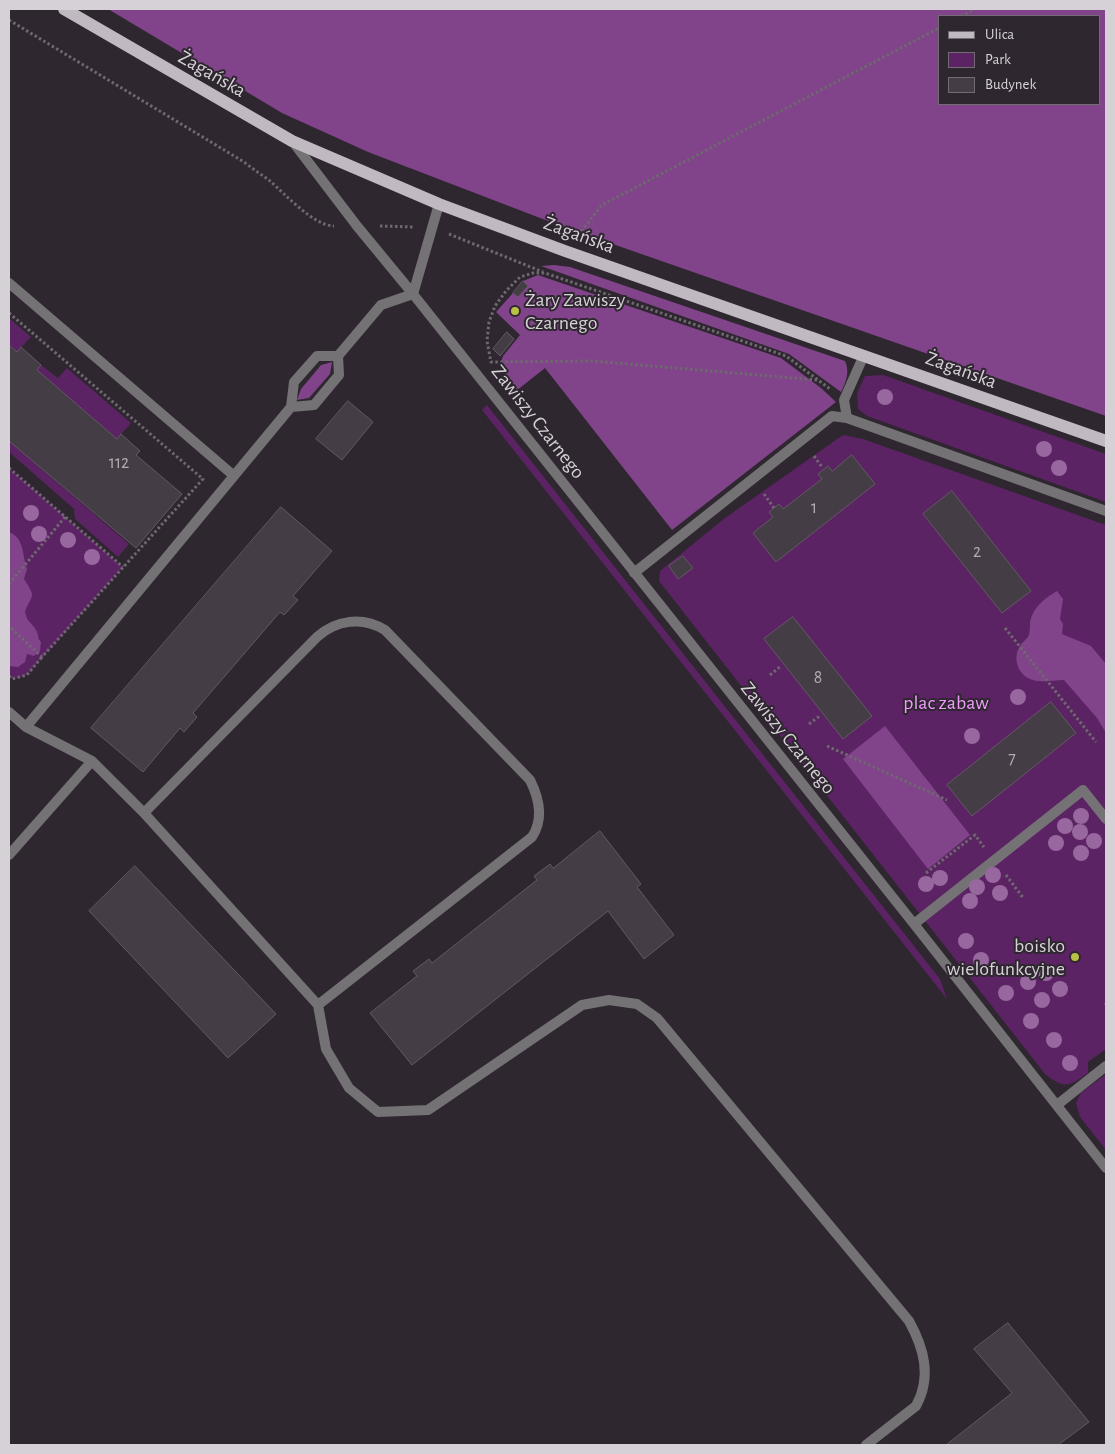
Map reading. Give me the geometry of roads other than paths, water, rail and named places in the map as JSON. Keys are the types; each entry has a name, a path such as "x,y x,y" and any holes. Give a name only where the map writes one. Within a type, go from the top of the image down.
{"main road":[{"name":"Żagańska","path":"64,9 292,141 439,204 565,251 1106,441"}],"street":[{"name":"Zawiszy Czarnego","path":"292,141 357,226 486,383 634,573 1106,1168"},
{"path":"291,407 314,405 339,375 338,356 381,306 413,294 439,204"},
{"path":"9,283 233,475"},
{"path":"847,418 844,400 864,355"},
{"path":"26,728 291,407 294,382 318,356 338,356"},
{"path":"634,573 832,416 847,418 1106,512"},
{"path":"144,813 317,637 337,623 368,622 384,630 530,780 536,791 540,816 536,831 532,837 318,1005"},
{"path":"9,712 26,728 92,761 144,813 318,1005 326,1050 348,1088 378,1112 428,1110 582,1005 609,1000 638,1004 657,1018 910,1321 923,1352 926,1375 920,1398 916,1406 866,1445"},
{"path":"9,855 92,761"},
{"path":"914,924 1083,790 1106,819"},
{"path":"1057,1105 1106,1066"}],"place":[{"name":"Żary Zawiszy Czarnego","path":"515,311"},
{"name":"boisko wielofunkcyjne","path":"1075,957"}],"park label":[{"name":"plac zabaw","path":"946,703"}]}
